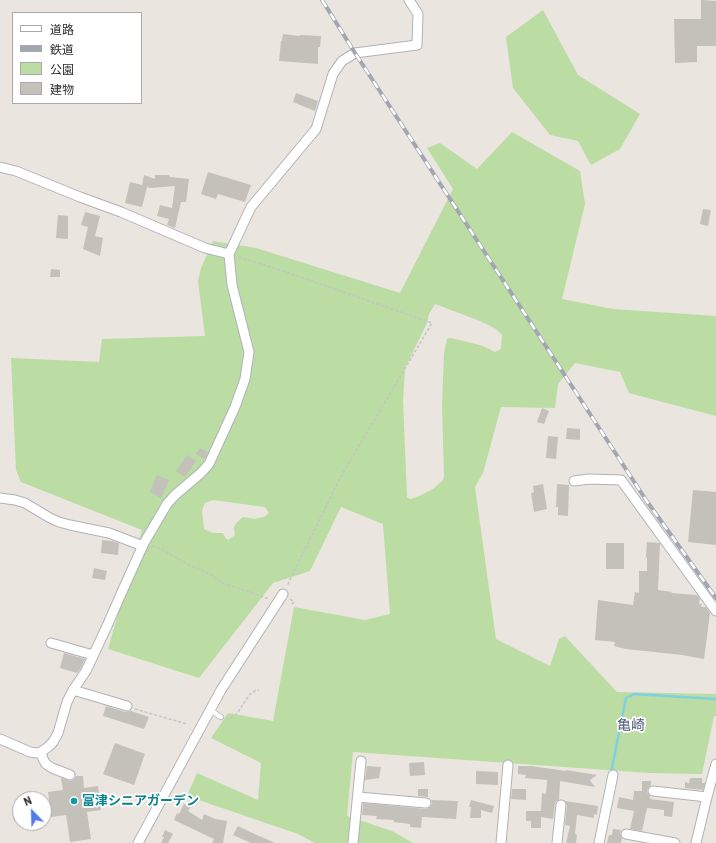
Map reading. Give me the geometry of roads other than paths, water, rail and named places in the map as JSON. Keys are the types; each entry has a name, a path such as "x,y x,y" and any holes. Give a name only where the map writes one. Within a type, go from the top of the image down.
{"street":[{"path":"0,739 30,752 37,753 42,752 53,742 58,733 73,690 86,671 144,544 167,504 209,464 235,407 245,379 249,352 232,285 229,254 251,207 316,129 333,74 342,61 355,53 417,45 418,14 409,0"},
{"path":"0,167 16,171 121,212 205,248 229,254"},
{"path":"574,481 589,479 621,480 716,611"},
{"path":"0,498 25,503 59,522 109,533 144,544"},
{"path":"138,843 221,690 244,652 283,594"},
{"path":"51,643 93,655"},
{"path":"73,690 127,706"},
{"path":"42,752 43,759 46,764 70,775"},
{"path":"353,843 361,761"},
{"path":"696,843 716,764"},
{"path":"501,843 508,765"},
{"path":"599,843 613,775"},
{"path":"653,791 707,796"},
{"path":"358,797 426,803"},
{"path":"557,843 561,805"},
{"path":"626,834 675,843"}],"lane":[{"path":"210,710 221,717"}],"waterway":[{"path":"611,773 626,698 634,694 716,699"}],"railway":[{"path":"322,0 646,500 716,598"}],"place":[{"name":"富津シニアガーデン","path":"74,801"}],"district":[{"name":"亀崎","path":"631,725"}]}
